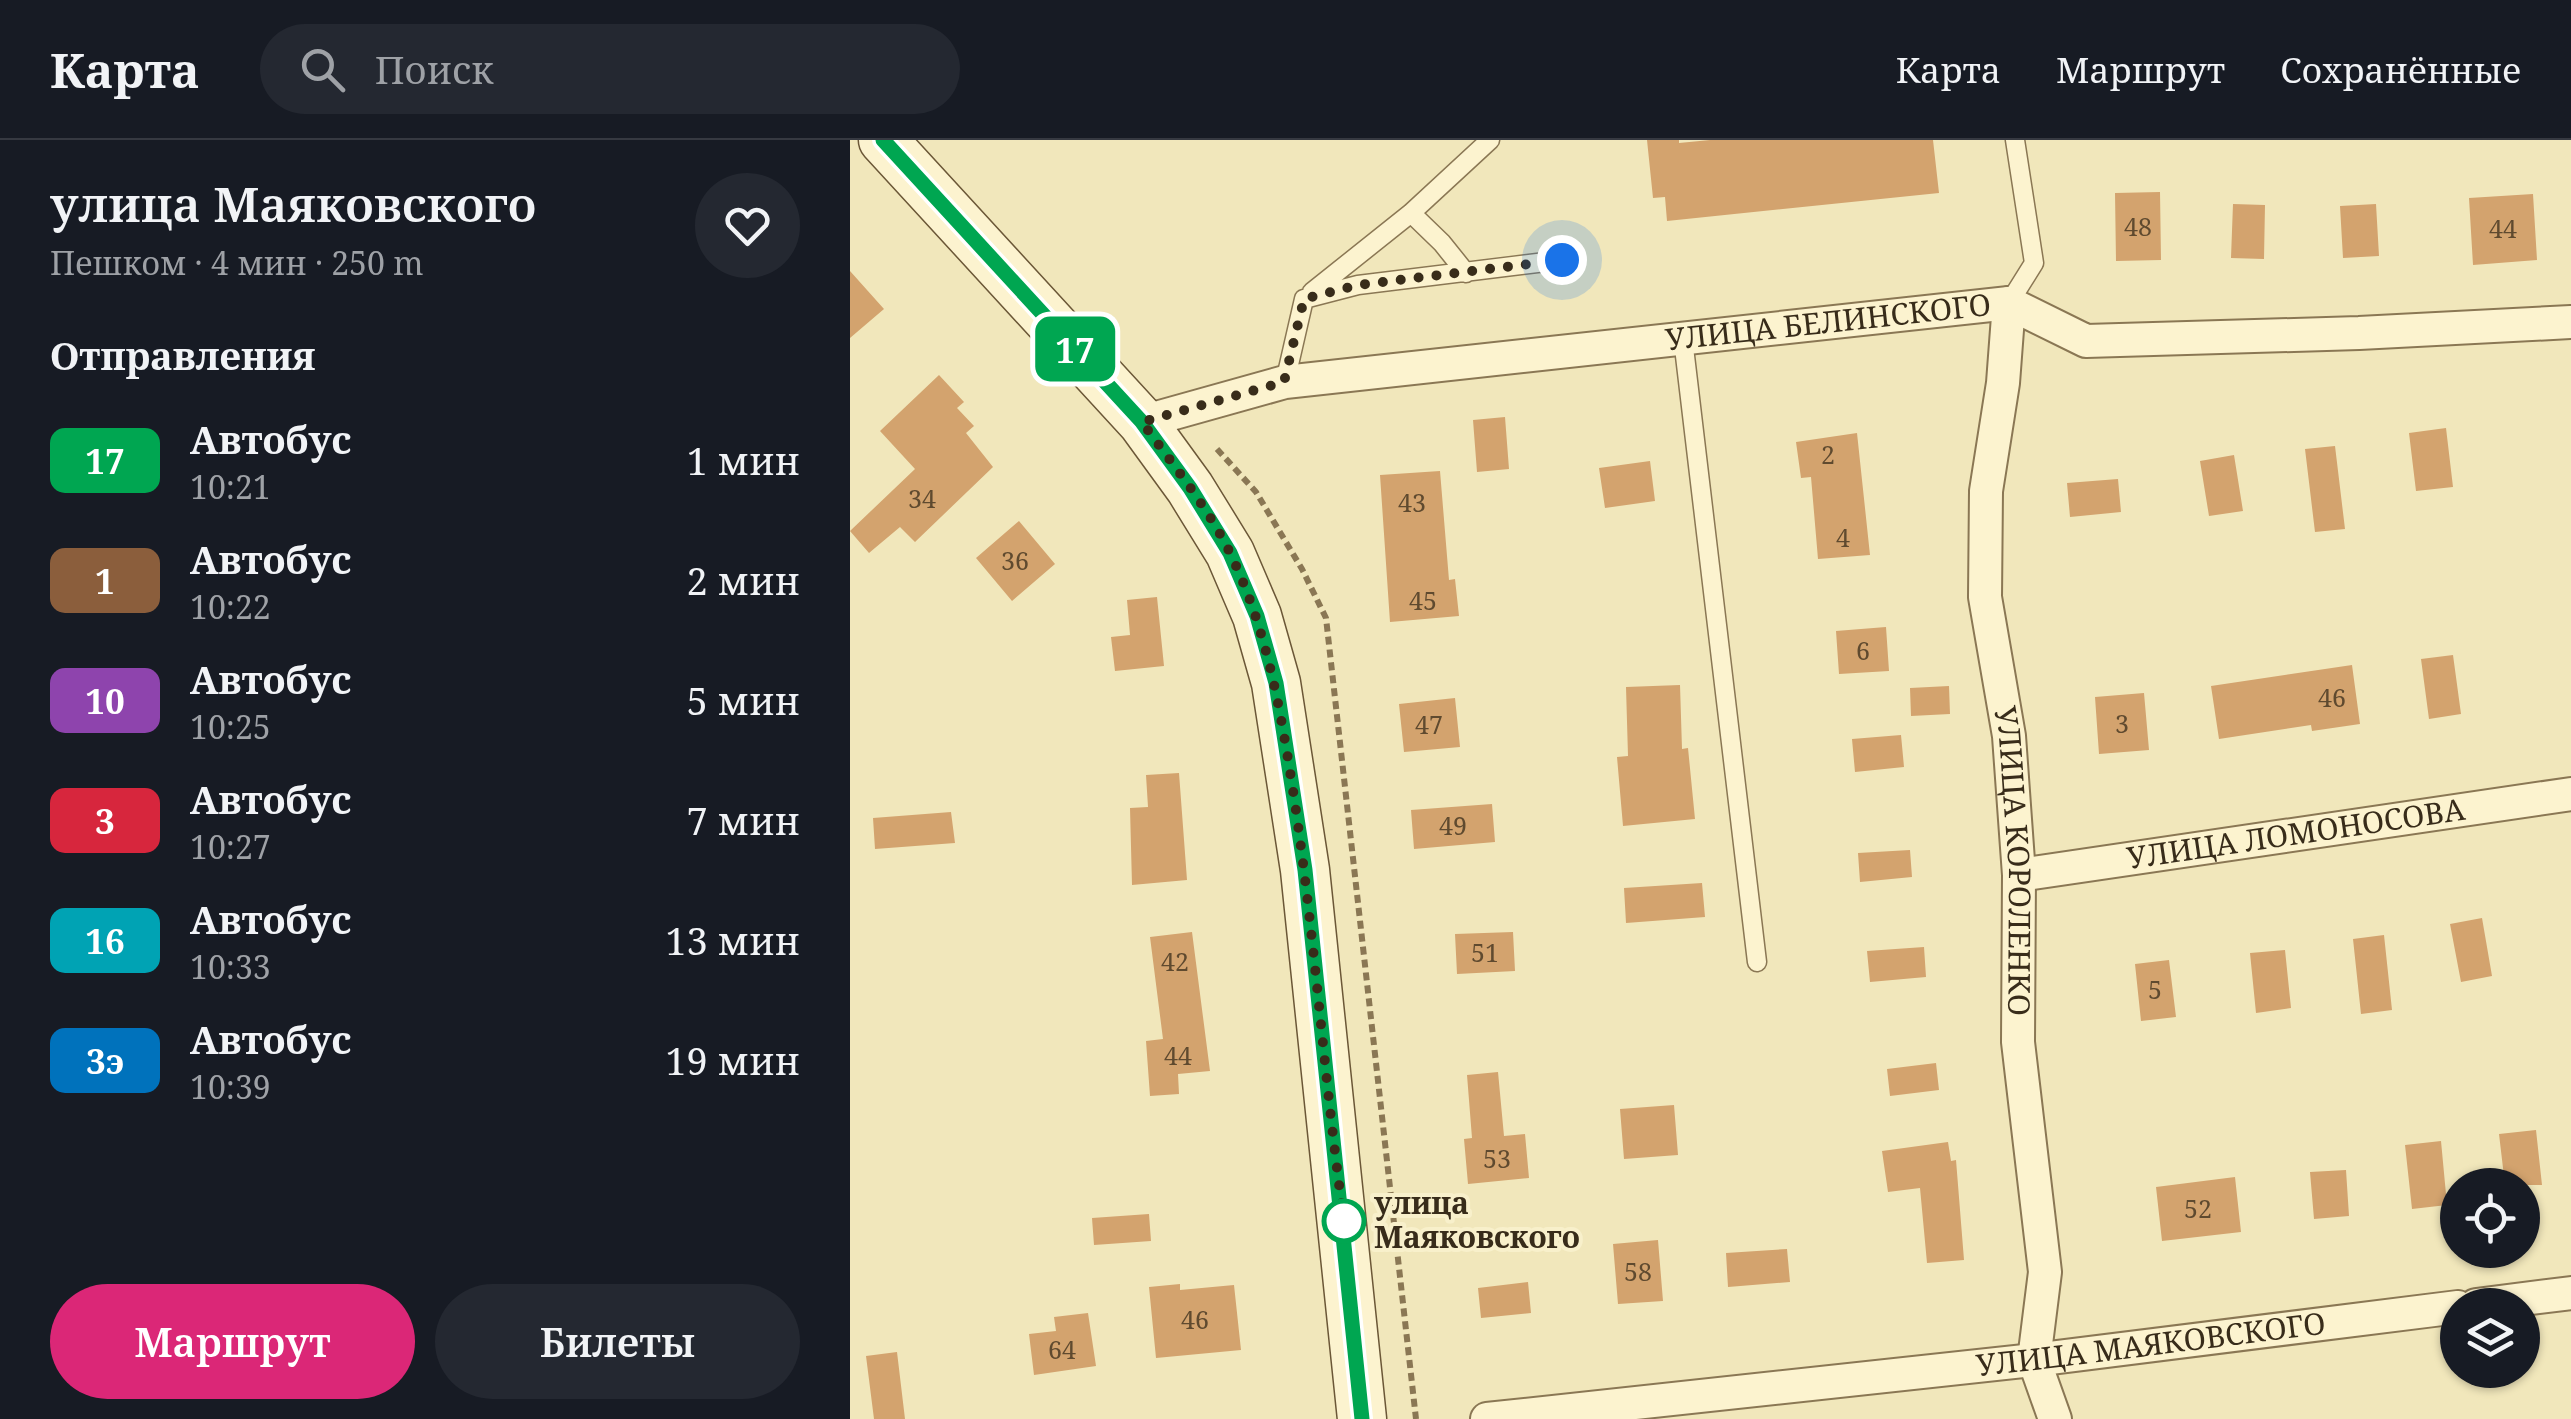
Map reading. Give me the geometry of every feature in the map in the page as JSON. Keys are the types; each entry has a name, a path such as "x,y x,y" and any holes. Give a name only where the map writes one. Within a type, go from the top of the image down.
{"main road":[{"path":"883,140 1142,422 1190,488 1230,553 1257,616 1276,683 1305,870 1362,1419"}],"street":[{"name":"УЛИЦА БЕЛИНСКОГО","path":"1142,422 1284,382 2009,303 2086,340 2340,334 2571,322"},
{"name":"УЛИЦА КОРОЛЕНКО","path":"2009,303 1986,490 1985,596 2009,736 2019,875 2018,1042 2046,1272 2034,1360 2055,1419"},
{"name":"УЛИЦА ЛОМОНОСОВА","path":"2019,875 2571,794"},
{"path":"2540,1297 2571,1293"},
{"name":"УЛИЦА МАЯКОВСКОГО","path":"1487,1419 2034,1360 2440,1309"}],"lane":[{"path":"1284,382 1304,299 1411,213 1490,140"},
{"path":"2009,303 2034,263 2015,140"},
{"path":"1411,213 1466,272"},
{"path":"1304,299 1358,285 1562,260"},
{"path":"1683,338 1757,962"}],"building":[{"path":"1647,140 1933,140 1939,193 1667,221 1665,197 1653,198"},
{"path":"2160,192 2161,260 2116,261 2115,193"},
{"path":"2533,194 2537,260 2473,265 2469,198"},
{"path":"2233,204 2265,205 2264,259 2231,258"},
{"path":"2376,204 2379,256 2343,258 2340,206"},
{"path":"850,271 884,309 850,338"},
{"path":"939,375 964,402 957,408 974,426 966,433 993,467 915,542 900,527 869,553 850,531 915,469 880,431"},
{"path":"1505,417 1509,469 1477,472 1473,420"},
{"path":"2446,428 2453,487 2416,491 2409,433"},
{"path":"1857,433 1870,555 1818,559 1811,477 1801,478 1796,442"},
{"path":"2335,446 2345,529 2315,532 2305,449"},
{"path":"2234,455 2243,511 2209,516 2200,461"},
{"path":"1650,461 1655,501 1605,508 1599,468"},
{"path":"1440,471 1449,580 1455,579 1459,616 1390,622 1380,475"},
{"path":"2118,479 2121,512 2070,517 2067,483"},
{"path":"1019,521 1055,564 1012,601 976,558"},
{"path":"1157,597 1164,666 1115,671 1111,637 1130,635 1127,600"},
{"path":"1886,627 1889,671 1839,674 1836,631"},
{"path":"2453,655 2461,714 2429,719 2421,659"},
{"path":"2352,665 2360,724 2312,731 2311,725 2219,739 2211,686"},
{"path":"1680,685 1682,749 1688,748 1695,819 1623,826 1617,757 1628,756 1626,687"},
{"path":"1949,686 1950,714 1911,716 1910,688"},
{"path":"2144,693 2149,750 2099,754 2095,697"},
{"path":"1455,698 1460,747 1404,752 1399,704"},
{"path":"1901,735 1904,767 1855,772 1852,739"},
{"path":"1179,773 1187,880 1132,885 1130,808 1148,807 1146,775"},
{"path":"1492,804 1495,842 1414,849 1411,810"},
{"path":"951,812 955,843 875,849 873,818"},
{"path":"1910,850 1912,877 1860,882 1858,853"},
{"path":"1702,883 1705,917 1626,923 1624,888"},
{"path":"2482,918 2492,976 2461,982 2450,924"},
{"path":"1192,932 1210,1071 1178,1074 1179,1094 1150,1096 1146,1041 1163,1039 1150,937"},
{"path":"1513,932 1515,971 1457,974 1455,934"},
{"path":"2384,935 2392,1010 2361,1014 2353,939"},
{"path":"1924,947 1926,977 1870,982 1867,951"},
{"path":"2285,950 2291,1008 2256,1013 2250,953"},
{"path":"2169,960 2176,1017 2141,1021 2135,964"},
{"path":"1936,1063 1939,1090 1890,1096 1887,1069"},
{"path":"1498,1072 1504,1136 1525,1134 1529,1178 1468,1184 1464,1139 1472,1138 1467,1075"},
{"path":"1674,1105 1678,1155 1624,1159 1620,1109"},
{"path":"2536,1130 2542,1185 2540,1168 2503,1168 2499,1134"},
{"path":"2441,1141 2440,1206 2412,1209 2405,1145"},
{"path":"1948,1142 1951,1161 1956,1160 1964,1260 1927,1263 1920,1188 1888,1192 1882,1151"},
{"path":"2346,1170 2349,1216 2314,1219 2310,1172"},
{"path":"2235,1177 2241,1232 2162,1241 2156,1187"},
{"path":"1149,1214 1151,1241 1094,1245 1092,1218"},
{"path":"1658,1240 1663,1301 1618,1304 1613,1244"},
{"path":"1787,1249 1790,1282 1728,1287 1726,1253"},
{"path":"1528,1282 1531,1313 1481,1318 1478,1288"},
{"path":"1180,1284 1180,1290 1234,1285 1241,1350 1156,1358 1149,1287"},
{"path":"1088,1313 1096,1366 1034,1375 1029,1334 1056,1331 1054,1317"},
{"path":"897,1352 905,1419 874,1419 866,1356"}],"bus line":[{"name":"17","path":"883,140 1142,422 1190,488 1230,553 1257,616 1276,683 1305,870 1362,1419"}],"place":[{"name":"улица Маяковского","path":"1344,1221"}],"route":[{"path":"1344,1221 1305,870 1276,683 1257,616 1230,553 1190,488 1142,422 1284,382 1304,299 1358,285 1562,260"}]}
